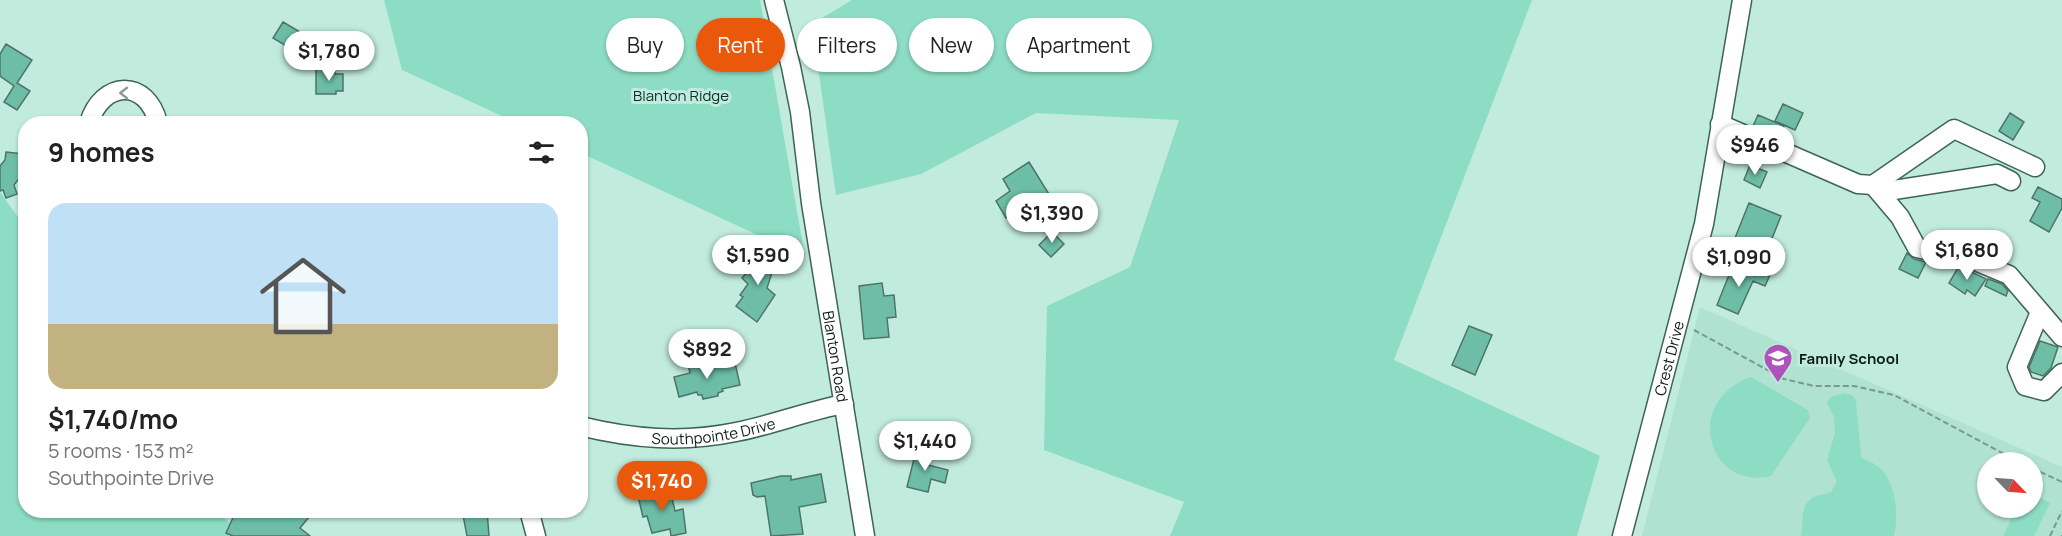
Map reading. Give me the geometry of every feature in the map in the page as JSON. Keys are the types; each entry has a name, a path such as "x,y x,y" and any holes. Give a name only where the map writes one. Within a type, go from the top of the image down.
{"street":[{"name":"Blanton Road","path":"774,0 792,67 800,112 810,203 865,536"},
{"name":"Crest Drive","path":"1622,536 1704,224 1742,0"},
{"path":"92,116 96,104 106,94 119,91 145,96 154,107 156,116"},
{"path":"1720,124 1858,184 1894,190 1997,174 2011,181"},
{"path":"1873,185 1954,129 2036,167"},
{"path":"1873,185 1900,217 1917,248 1930,251 1942,247 2009,275 2062,337"},
{"path":"2040,312 2017,367 2025,386 2044,391 2062,373"},
{"name":"Southpointe Drive","path":"588,428 627,436 697,439 738,432 844,404"},
{"path":"531,518 536,536"}],"path":[{"path":"1677,321 1784,379 1814,386 1854,386 1894,395 2000,452"},
{"path":"2043,473 2062,482"},
{"path":"2050,536 2062,511"}],"shaded area":[{"name":"Family School","path":"1700,307 2028,452 1977,452 1977,518 2043,518 2043,459 2062,467 2062,536 1642,536"}],"green space":[{"name":"Blanton Ridge","path":"384,0 760,0 763,18 696,18 696,72 773,72 805,257 588,156 588,116 502,116 402,70"},
{"path":"852,0 1532,0 1394,360 1600,456 1577,536 1170,536 1184,502 1044,450 1047,306 1130,267 1179,120 1036,113 921,174 836,195 819,72 897,72 897,18 822,18"},
{"path":"0,192 18,217 18,518 224,518 244,536 0,536"},
{"path":"1751,377 1808,410 1810,418 1771,476 1749,477 1732,470 1719,458 1712,441 1710,423 1716,405 1729,389"},
{"path":"1844,393 1853,396 1856,401 1861,457 1881,469 1890,483 1896,510 1894,536 1801,536 1805,506 1814,497 1831,492 1837,482 1827,460 1835,433 1834,417 1827,403 1831,397"},
{"path":"2043,499 2050,503 2043,517"},
{"path":"2012,518 2043,518 2034,536 2003,536"}],"building":[{"path":"283,22 315,41 316,38 329,46 318,65 273,38"},
{"path":"6,44 32,60 17,83 30,91 17,110 4,102 14,86 0,76 0,54"},
{"path":"316,69 335,69 335,74 343,74 343,91 336,91 336,94 316,94"},
{"path":"1783,104 1803,113 1795,130 1775,121"},
{"path":"2010,113 2024,122 2013,140 1999,131"},
{"path":"1758,115 1784,126 1779,137 1753,126"},
{"path":"1744,147 1764,156 1759,167 1739,158"},
{"path":"6,152 18,153 18,180 14,185 17,194 6,198 3,190 0,191 0,166 5,160"},
{"path":"1029,162 1052,199 1023,218 1018,210 1006,218 996,201 1010,191 1003,179"},
{"path":"1750,165 1767,172 1760,188 1744,180"},
{"path":"2038,187 2062,199 2062,208 2049,232 2030,221 2040,202 2032,198"},
{"path":"1749,203 1781,216 1769,246 1755,240 1753,245 1735,238"},
{"path":"1052,232 1064,244 1051,257 1039,245"},
{"path":"758,248 774,255 770,265 774,266 767,288 775,295 757,322 736,306 743,297 740,295 748,284 742,278 751,268"},
{"path":"1907,253 1914,259 1926,262 1918,278 1899,269"},
{"path":"1733,265 1755,276 1758,270 1770,275 1765,286 1753,281 1738,314 1717,305"},
{"path":"1959,266 1986,279 1975,296 1967,290 1965,294 1949,283"},
{"path":"1988,279 2002,284 2008,291 2006,296 1985,286"},
{"path":"882,283 884,296 894,295 896,317 887,318 889,337 864,339 859,286"},
{"path":"1469,326 1492,335 1475,375 1452,365"},
{"path":"2040,341 2058,347 2051,368 2043,376 2031,372 2029,367"},
{"path":"702,361 704,370 735,363 740,385 722,389 723,391 718,393 718,396 703,399 702,395 698,395 697,392 679,397 674,377 690,373 688,364"},
{"path":"917,447 932,451 928,465 948,470 945,483 931,479 928,492 907,487"},
{"path":"821,474 826,502 799,507 803,534 771,536 765,496 753,495 751,483 781,476 791,476 791,480"},
{"path":"664,485 670,490 675,511 683,509 686,533 671,536 670,529 652,533 647,516 643,517 638,496 653,492 656,487"},
{"path":"233,518 308,518 300,528 310,536 233,536 226,533"},
{"path":"464,518 488,518 489,536 467,536"}],"place":[{"name":"Family School","path":"1778,384"}]}
